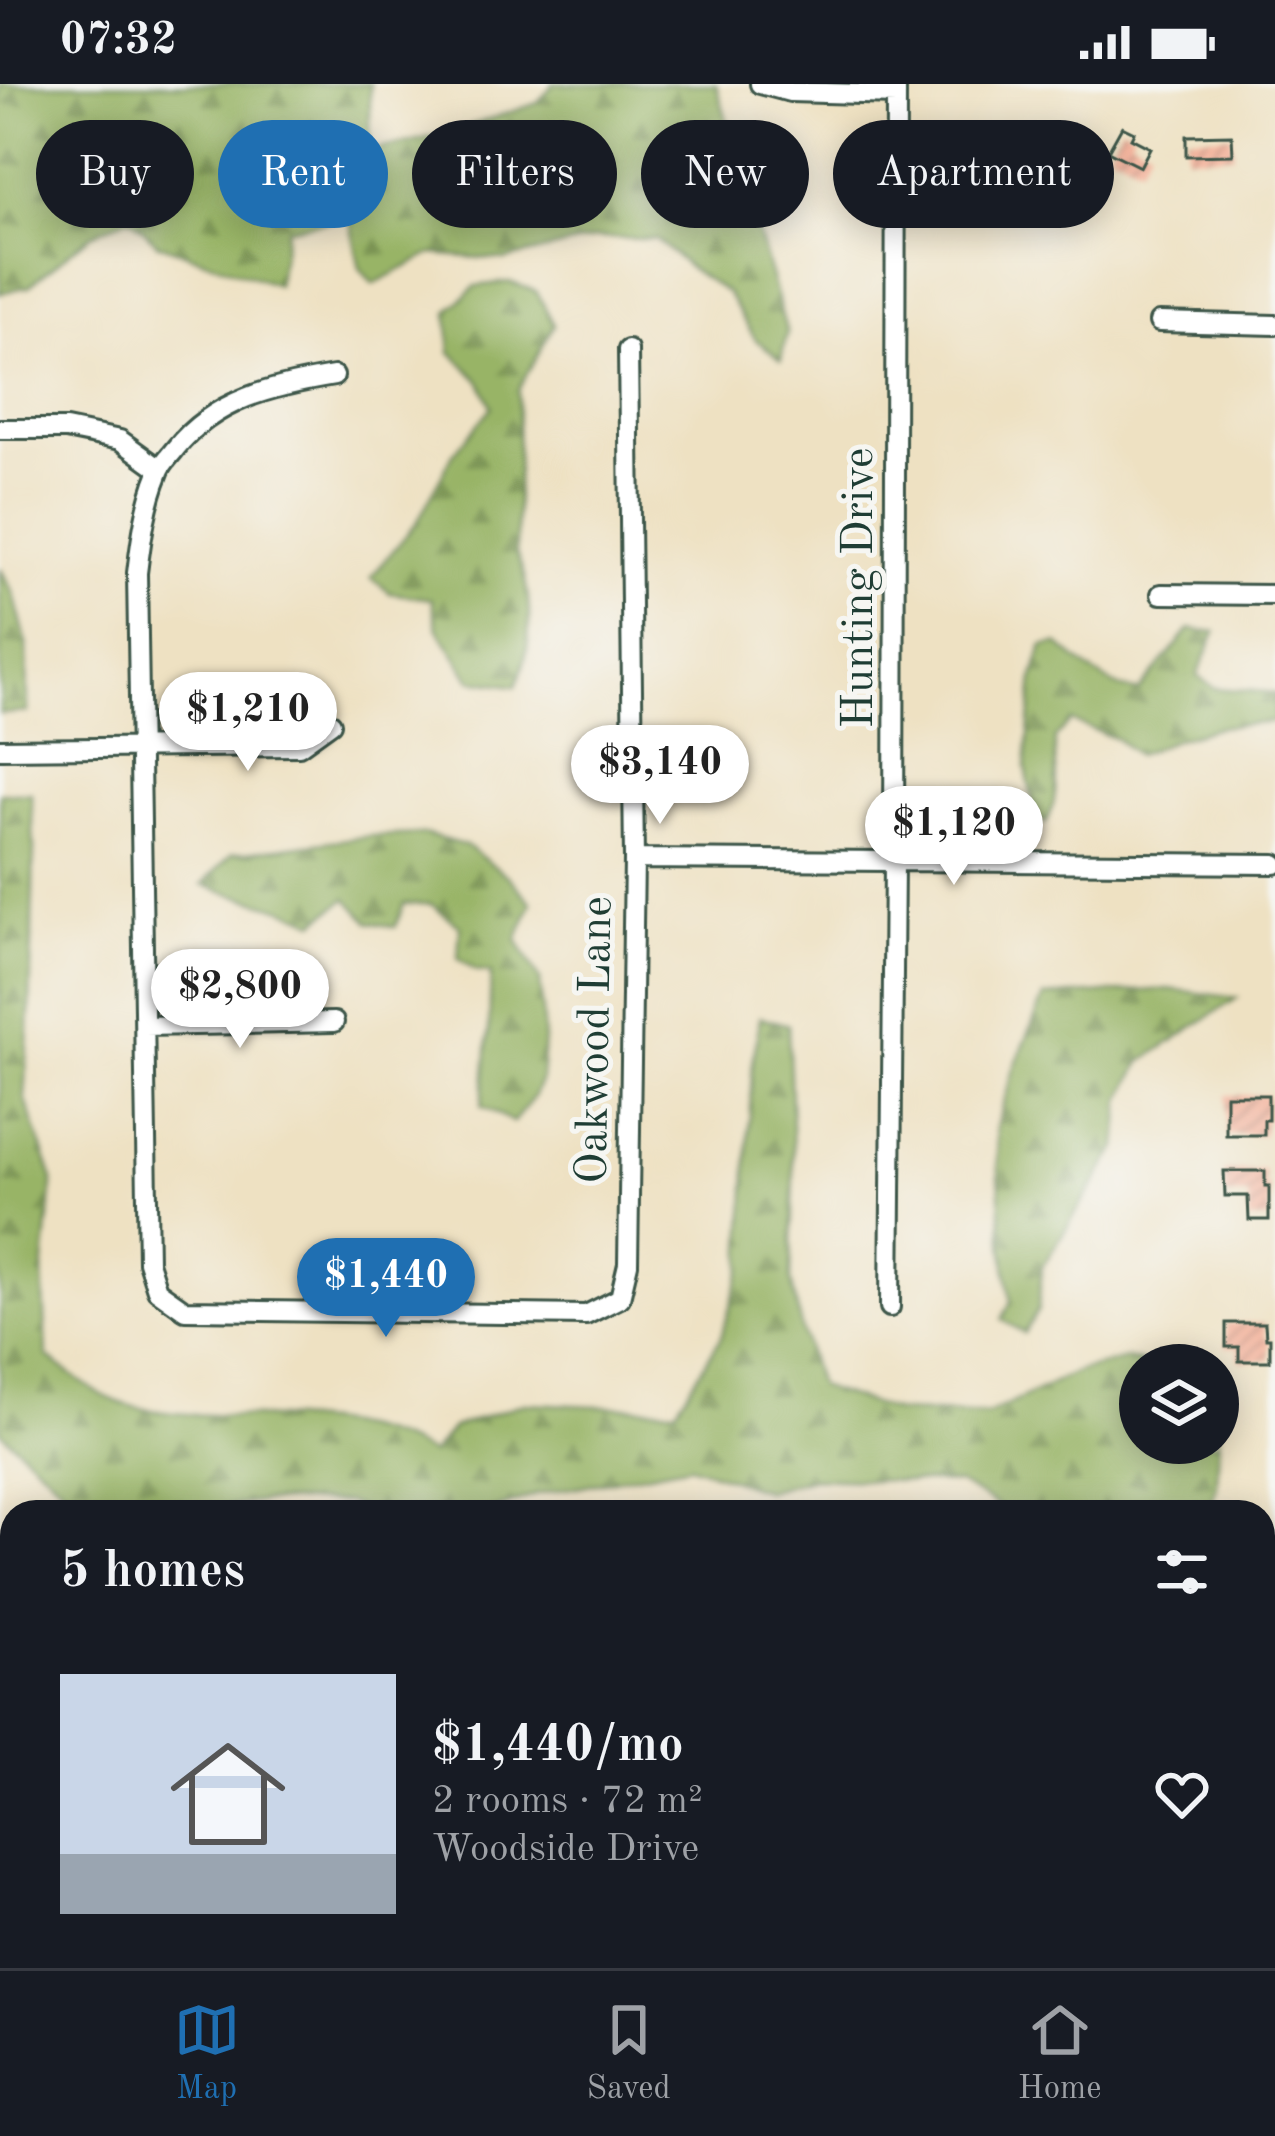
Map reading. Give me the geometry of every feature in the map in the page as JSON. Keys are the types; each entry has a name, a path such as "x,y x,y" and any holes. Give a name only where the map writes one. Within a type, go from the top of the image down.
{"street":[{"path":"760,84 790,92 896,89"},
{"name":"Hunting Drive","path":"890,1307 896,89"},
{"path":"1159,322 1275,325"},
{"name":"Oakwood Lane","path":"145,1027 148,1262 157,1290 185,1310 586,1316 620,1298 628,1264 634,859 628,350"},
{"path":"334,376 280,385 233,401 191,429 160,469 137,573 145,1027 334,1022"},
{"path":"0,429 66,429 120,440 160,469"},
{"path":"1161,594 1275,596"},
{"path":"0,749 299,746 331,723"},
{"path":"634,859 1275,864"}],"green space":[{"path":"0,84 370,84 370,120 218,120 218,228 287,228 277,285 158,244 141,228 194,228 194,120 36,120 36,228 106,228 89,236 29,286 0,293"},
{"path":"553,84 716,84 727,120 641,120 641,228 756,228 787,333 781,359 756,340 727,293 656,239 596,238 505,260 432,254 373,284 360,268 351,228 388,228 388,147 412,141 412,228 617,228 617,120 487,120 538,103"},
{"path":"509,282 536,291 554,325 518,390 516,554 526,586 529,620 526,655 516,686 471,680 437,627 432,599 390,593 371,577 418,521 453,454 492,407 481,382 451,352 448,312 476,286"},
{"path":"0,568 14,594 27,644 28,712 0,714"},
{"path":"1190,629 1216,632 1197,676 1215,688 1275,693 1275,722 1218,727 1137,755 1117,739 1071,721 1055,738 1051,813 1046,823 1035,817 1026,767 1034,677 1043,646 1058,644 1107,681 1139,691"},
{"path":"0,793 31,793 34,846 25,1098 53,1180 43,1272 47,1356 93,1389 124,1404 161,1412 304,1420 357,1428 431,1454 452,1428 524,1403 676,1409 720,1339 742,1269 752,1070 760,1017 788,1025 794,1174 791,1280 818,1386 896,1412 987,1415 1079,1371 1119,1361 1119,1464 1218,1464 1212,1500 988,1500 958,1483 813,1478 766,1491 690,1465 522,1500 76,1500 0,1431"},
{"path":"424,834 467,846 509,877 532,903 517,940 540,980 541,1079 533,1098 513,1122 482,1106 491,973 476,971 458,958 460,926 431,904 404,904 395,927 369,922 347,898 315,922 203,884 232,854"},
{"path":"1169,989 1237,998 1141,1062 1122,1100 1118,1147 1042,1267 1038,1310 1024,1333 1002,1320 1011,1301 996,1127 1044,997"}],"building":[{"path":"1122,126 1134,132 1131,138 1150,148 1140,167 1114,154 1114,140"},
{"path":"1232,135 1233,155 1186,156 1186,136"},
{"path":"1226,1095 1268,1095 1264,1135 1226,1135"},
{"path":"1224,1171 1265,1171 1269,1220 1249,1220 1248,1196 1225,1196"},
{"path":"1226,1323 1265,1323 1270,1361 1239,1361 1239,1344 1226,1344"}]}
